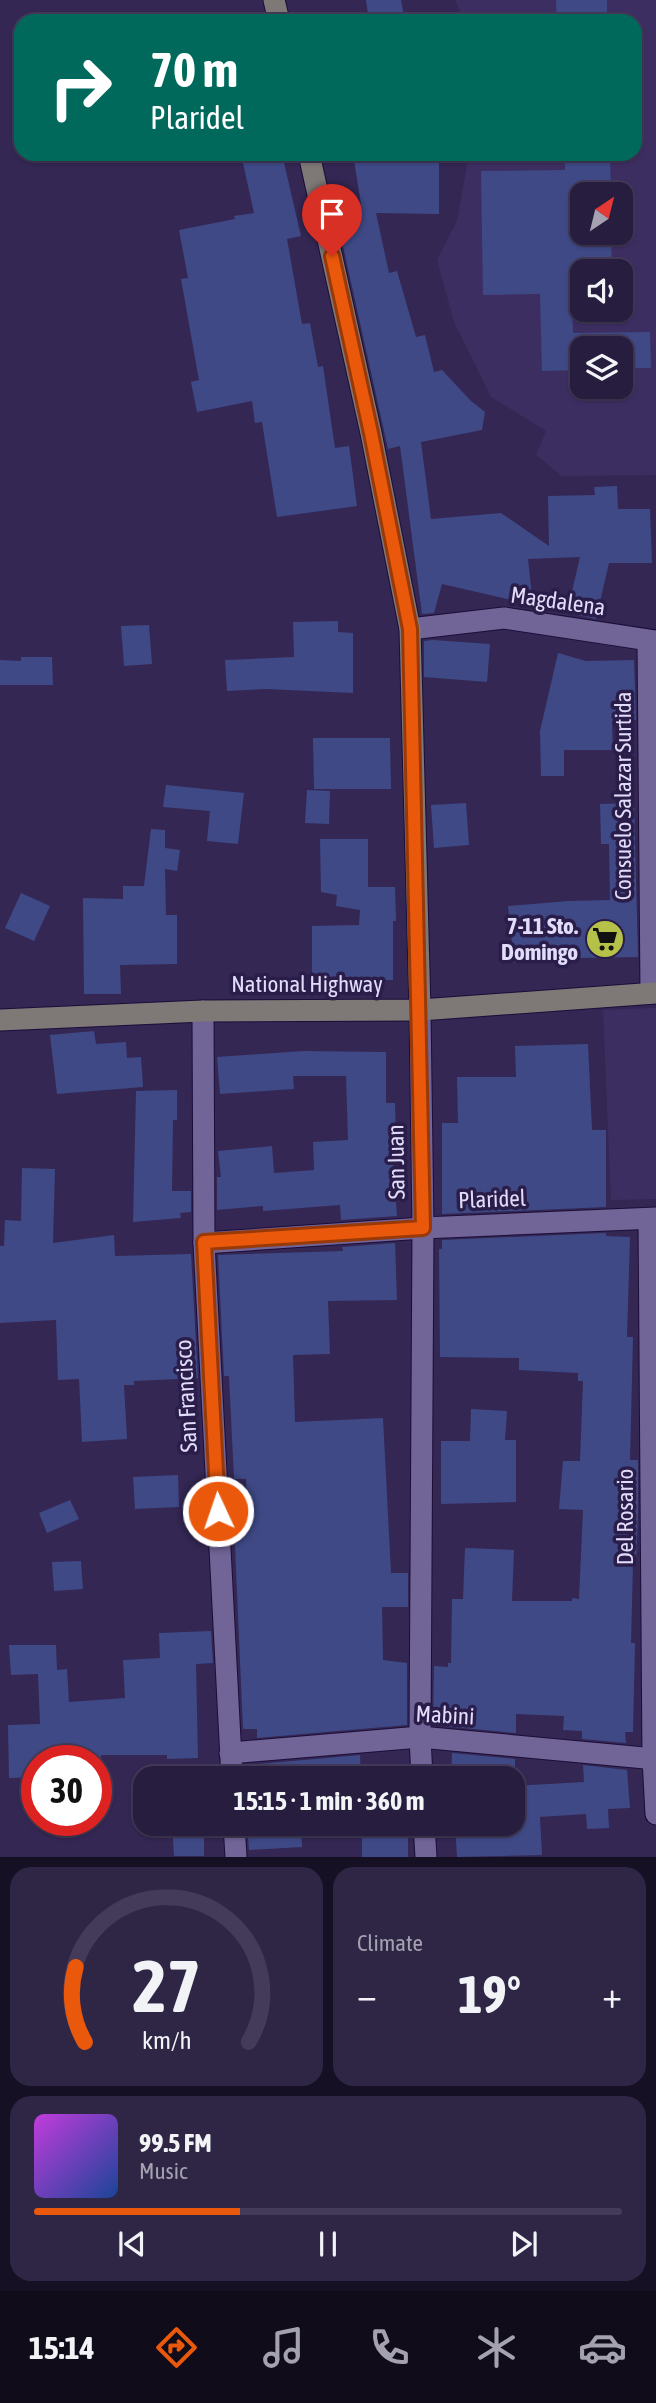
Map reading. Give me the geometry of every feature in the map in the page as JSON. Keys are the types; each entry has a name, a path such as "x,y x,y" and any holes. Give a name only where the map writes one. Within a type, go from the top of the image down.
{"street":[{"name":"San Juan","path":"311,161 371,433 410,629 423,1228 421,1766"},
{"name":"Magdalena","path":"410,629 504,618 652,641"},
{"name":"Consuelo Salazar Surtida","path":"652,641 653,993"},
{"name":"National Highway","path":"0,1020 203,1011 420,1010 653,993"},
{"name":"San Francisco","path":"203,1011 204,1242 231,1766"},
{"name":"Plaridel","path":"204,1242 423,1228 652,1218"},
{"name":"Del Rosario","path":"652,1218 656,1814"},
{"name":"Mabini","path":"230,1753 420,1737 655,1759"},
{"path":"235,1836 236,1857"},
{"path":"425,1836 426,1857"}],"shaded area":[{"path":"455,0 656,0 656,475 562,476 536,455 546,431 491,397 454,322 437,260 457,221 468,161 642,161 642,14 462,14"},
{"path":"656,1008 656,1199 611,1200 603,1010"}],"building":[{"path":"366,0 401,0 404,14 368,14"},
{"path":"556,0 607,0 607,14 557,14"},
{"path":"243,161 284,161 301,236 287,239 302,324 310,323 318,367 323,366 335,448 349,446 357,506 277,517 262,422 255,423 252,401 197,412 191,382 199,380 181,279 188,278 179,230 254,213"},
{"path":"354,161 439,161 439,214 376,213 389,273 397,271 416,337 425,335 434,372 442,370 485,412 482,430 421,442 431,519 501,513 549,546 548,496 595,495 594,487 617,486 618,509 650,509 652,563 609,563 596,619 567,613 580,557 528,559 532,596 507,599 442,584 434,613 422,614 400,446 388,449 335,210 361,204"},
{"path":"565,161 610,161 611,182 570,182 570,245 611,245 612,259 570,259 570,322 573,322 573,333 650,332 651,368 633,368 633,336 570,336 570,370 542,371 540,294 483,295 481,171 565,170"},
{"path":"338,621 338,632 353,633 353,693 266,689 227,691 225,660 294,657 293,622"},
{"path":"149,625 152,664 124,666 121,626"},
{"path":"424,641 490,644 487,682 424,677"},
{"path":"558,653 586,661 634,660 636,720 612,721 613,750 564,750 564,776 541,776 540,731"},
{"path":"21,657 52,657 53,685 0,685 0,660 21,661"},
{"path":"313,738 390,738 391,789 314,789"},
{"path":"166,785 244,793 238,844 207,841 210,811 163,807"},
{"path":"307,790 330,791 329,824 305,823"},
{"path":"466,803 469,845 434,848 431,805"},
{"path":"634,803 638,957 514,963 508,906 610,900 609,844 601,844 600,804"},
{"path":"151,829 165,830 165,848 180,850 177,871 165,869 166,915 177,915 177,964 120,965 121,994 84,994 83,898 123,899 123,886 144,886"},
{"path":"320,839 368,839 368,887 395,887 393,980 312,981 312,926 359,925 360,910 336,906 337,895 321,892"},
{"path":"21,893 50,906 34,941 5,928"},
{"path":"94,1031 96,1044 126,1042 127,1058 141,1057 143,1087 57,1094 50,1035"},
{"path":"588,1044 592,1130 606,1130 606,1207 442,1214 442,1123 458,1123 457,1077 516,1077 515,1046"},
{"path":"303,1051 386,1052 386,1103 395,1103 396,1144 392,1144 397,1216 341,1220 340,1205 263,1211 263,1206 217,1210 217,1177 221,1177 218,1151 272,1146 274,1173 314,1170 313,1142 348,1140 346,1076 293,1076 294,1089 220,1094 217,1057"},
{"path":"177,1090 177,1120 173,1120 172,1191 191,1191 191,1212 180,1213 181,1218 133,1222 136,1091"},
{"path":"22,1168 55,1169 53,1243 114,1235 115,1256 191,1254 198,1378 134,1381 134,1385 124,1385 127,1439 82,1442 79,1379 58,1380 56,1320 0,1323 0,1246 4,1246 5,1220 21,1221"},
{"path":"606,1233 606,1236 630,1237 627,1337 633,1337 630,1460 638,1460 631,1643 635,1643 633,1732 625,1732 626,1743 582,1739 582,1731 563,1730 564,1716 516,1714 516,1733 433,1725 434,1666 448,1667 448,1663 451,1663 452,1599 463,1599 465,1548 514,1550 512,1601 579,1599 583,1510 559,1509 563,1461 580,1461 583,1381 578,1381 578,1373 519,1370 519,1358 440,1357 439,1249 442,1249 442,1240"},
{"path":"395,1243 397,1300 328,1301 330,1354 293,1355 295,1422 383,1418 391,1573 408,1573 408,1607 382,1607 383,1660 407,1663 407,1725 257,1738 257,1729 243,1729 234,1524 248,1524 246,1479 234,1479 229,1376 224,1376 218,1255 343,1251 342,1247"},
{"path":"471,1409 507,1411 505,1440 516,1440 516,1502 441,1504 441,1441 470,1441"},
{"path":"178,1475 179,1507 135,1509 133,1477"},
{"path":"70,1500 79,1519 47,1533 39,1513"},
{"path":"81,1561 83,1589 54,1591 52,1562"},
{"path":"211,1631 213,1663 196,1664 198,1758 112,1755 112,1745 21,1745 21,1778 9,1778 8,1725 40,1724 38,1674 11,1675 9,1645 56,1645 57,1670 67,1669 69,1702 125,1698 123,1660 160,1658 159,1633"},
{"path":"452,1753 515,1759 515,1766 451,1766"},
{"path":"360,1755 360,1766 259,1766"},
{"path":"583,1765 627,1770 630,1808 608,1809 609,1828 587,1829 586,1814 540,1817 542,1855 457,1857 456,1836 525,1836 525,1785 584,1782"},
{"path":"173,1836 204,1836 204,1856 174,1856"},
{"path":"248,1836 302,1836 302,1847 249,1850"},
{"path":"362,1836 408,1836 408,1857 362,1857"}],"place":[{"name":"7-11 Sto. Domingo","path":"605,939"}],"route":[{"path":"218,1511 204,1242 423,1228 410,629 332,256"}]}
